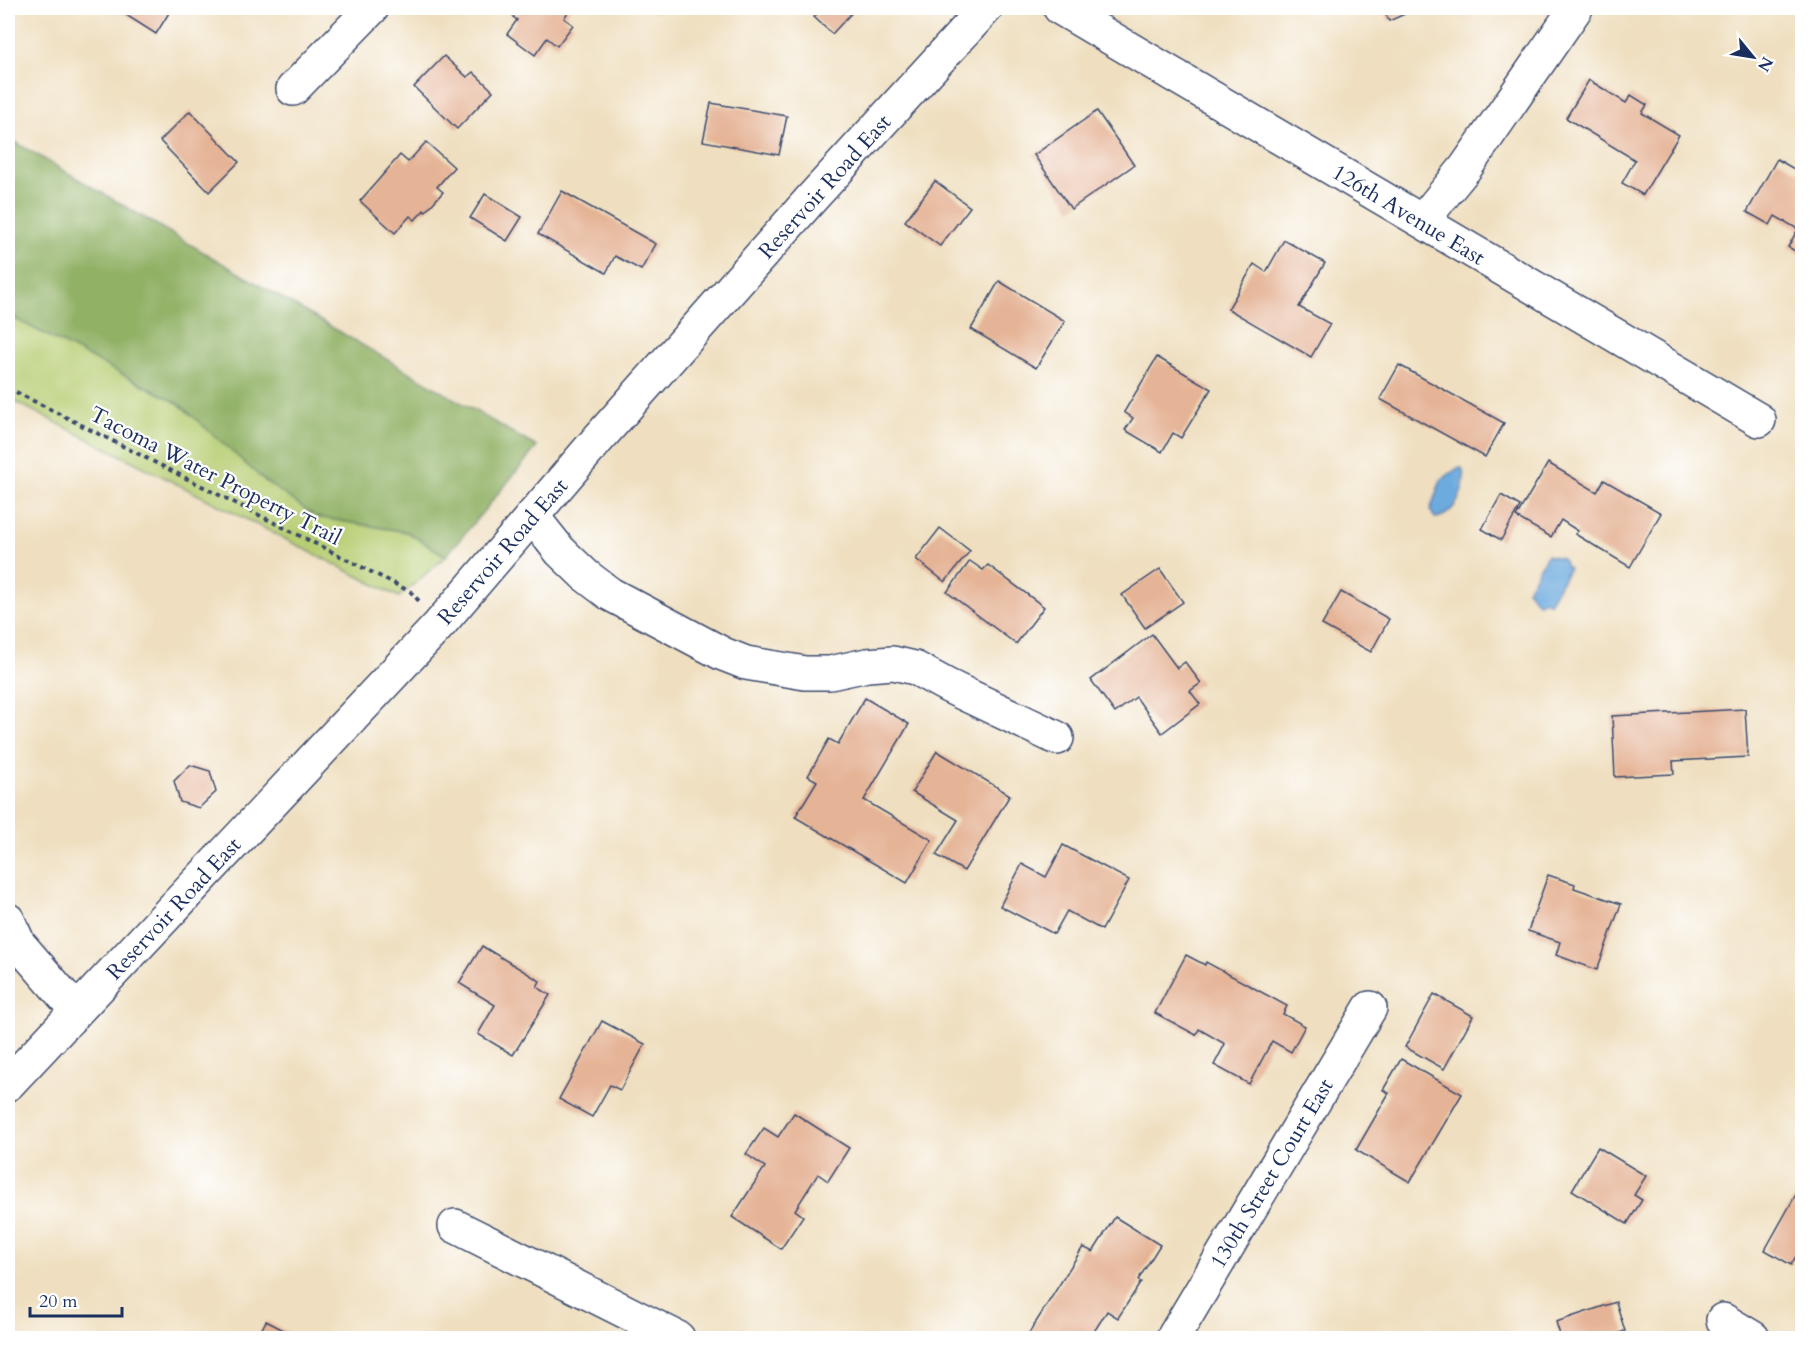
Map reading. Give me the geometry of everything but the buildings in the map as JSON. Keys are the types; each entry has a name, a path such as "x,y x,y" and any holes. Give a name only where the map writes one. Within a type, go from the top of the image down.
{"street":[{"path":"292,89 372,8"},
{"name":"Reservoir Road East","path":"8,1084 439,625 811,199 986,8"},
{"name":"126th Avenue East","path":"1060,8 1759,420"},
{"path":"1422,221 1466,167 1576,8"},
{"path":"532,516 560,551 585,575 610,594 723,654 771,669 805,673 830,673 867,665 893,663 915,668 1057,738"},
{"path":"8,920 19,944 76,1011"},
{"name":"130th Street Court East","path":"1173,1338 1370,1008"},
{"path":"455,1226 678,1338"},
{"path":"1723,1320 1753,1338"}],"path":[{"name":"Tacoma Water Property Trail","path":"8,388 411,592"}],"green space":[{"path":"8,138 537,447 446,556 407,532 317,517 265,481 178,403 8,315"},
{"path":"8,315 178,403 265,481 317,517 407,532 446,556 399,597 8,398"}],"water":[{"path":"1458,468 1462,468 1464,475 1459,499 1449,512 1435,518 1430,510 1441,480"},
{"path":"1547,555 1563,559 1565,566 1569,568 1549,603 1545,600 1539,603 1527,590"}]}
